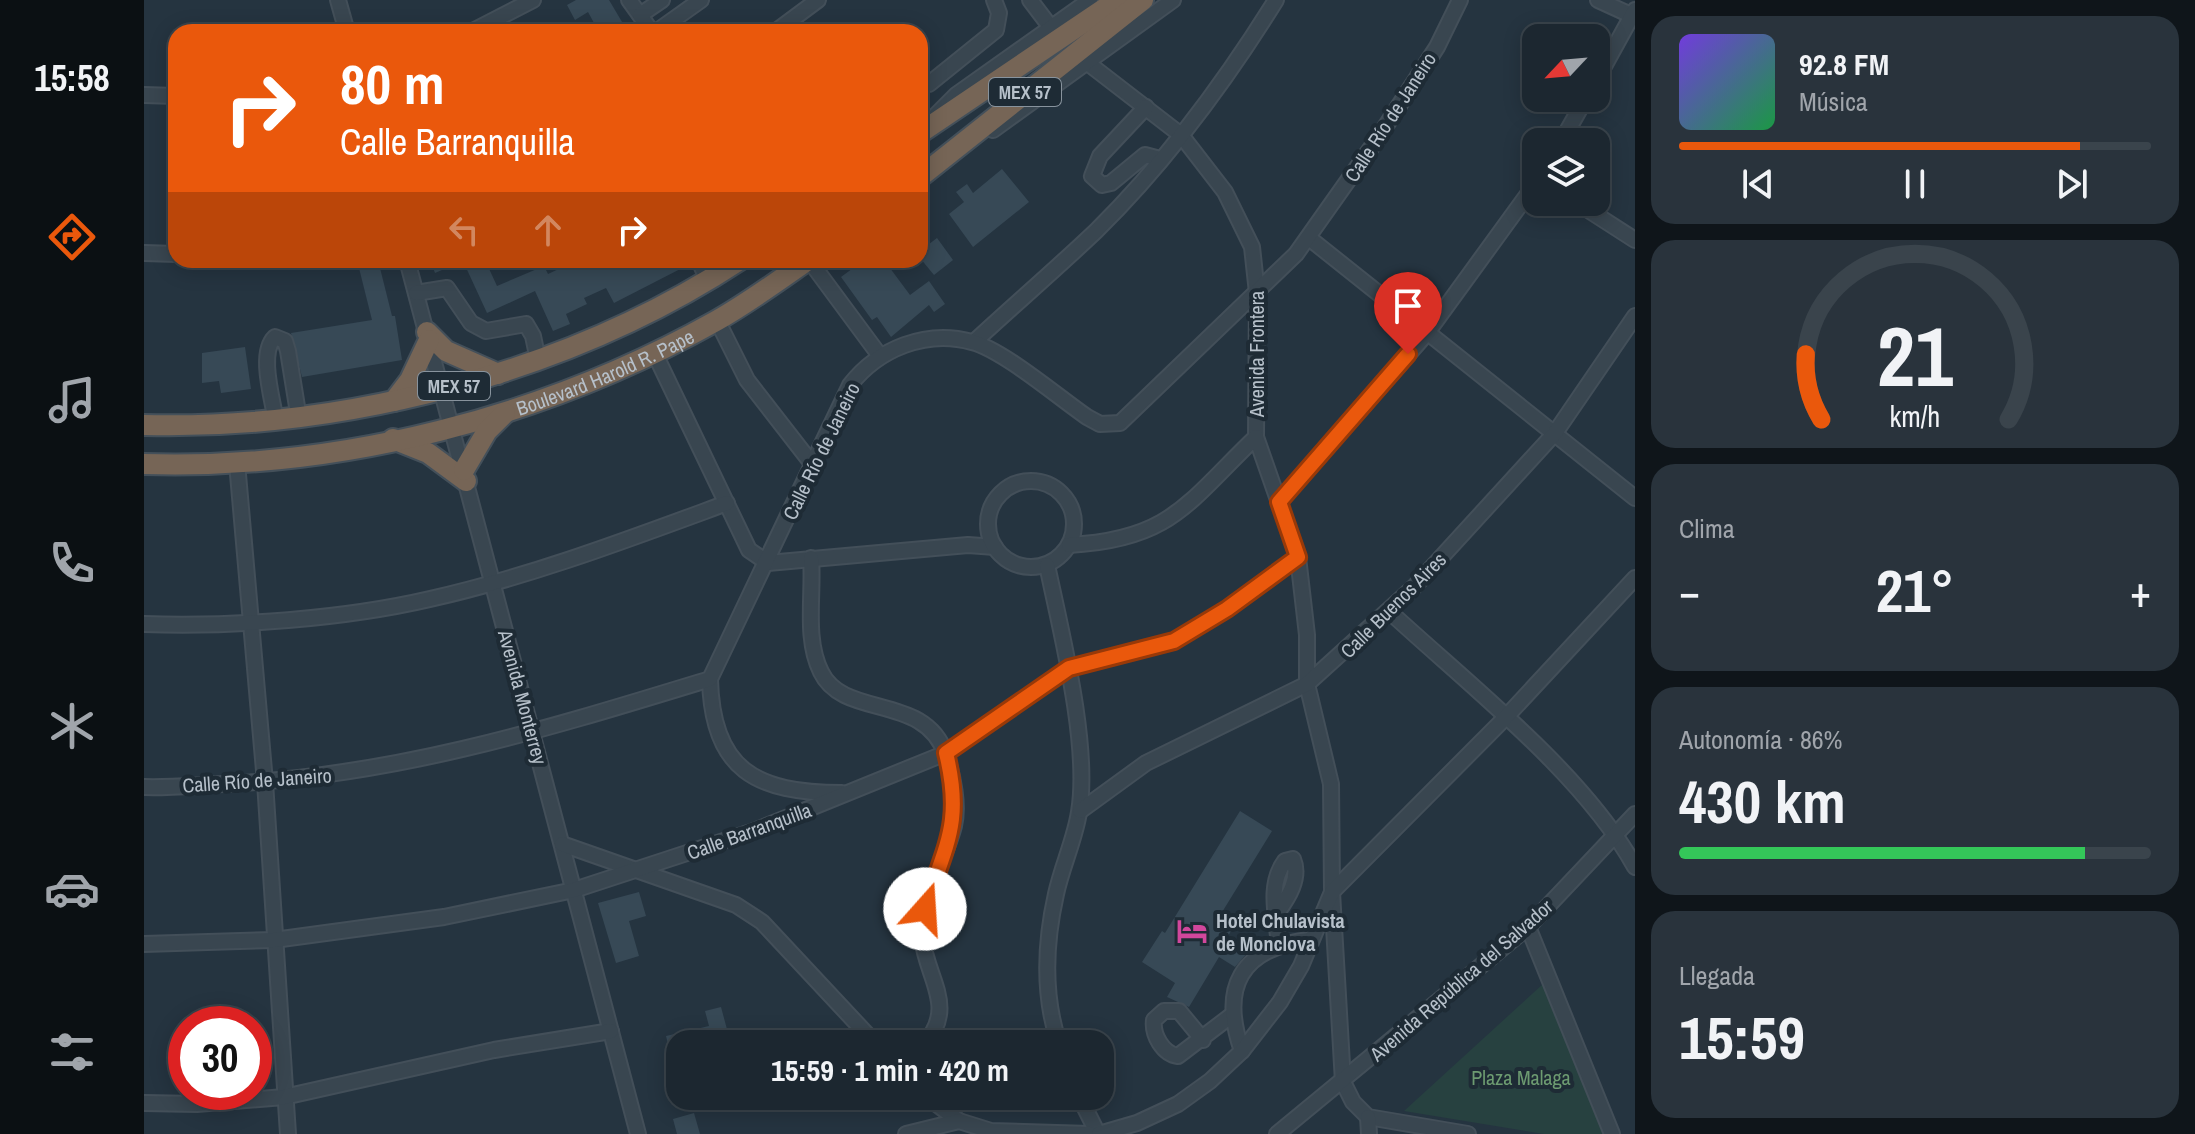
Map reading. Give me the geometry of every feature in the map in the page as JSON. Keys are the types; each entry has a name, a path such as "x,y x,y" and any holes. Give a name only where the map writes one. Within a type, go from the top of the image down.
{"highway":[{"name":"MEX 57","path":"928,129 1131,3"},
{"name":"MEX 57","path":"928,171 1131,3"},
{"name":"Boulevard Harold R. Pape","path":"144,425 299,419 394,401 498,374 538,360 726,268"},
{"name":"Boulevard Harold R. Pape","path":"144,464 237,463 289,458 393,439 505,413 654,352 717,320 796,268"},
{"path":"394,401 410,380 428,336 446,351 498,374"},
{"path":"393,439 428,453 465,476 487,431 505,413"}],"street":[{"path":"338,0 345,24"},
{"path":"486,24 533,0"},
{"path":"629,0 647,24"},
{"path":"640,15 662,0"},
{"path":"666,24 701,0"},
{"path":"786,24 818,0"},
{"path":"929,84 996,30 999,13 994,0"},
{"path":"1030,0 1052,29"},
{"path":"928,125 942,106 956,95 1090,0"},
{"path":"938,163 1089,64 1173,0"},
{"path":"974,342 1097,229 1160,159 1229,73 1276,0"},
{"name":"Calle Río de Janeiro","path":"144,787 265,782 433,758 533,733 710,679 768,563 850,385 863,368 880,356 917,341 940,337 974,342 1087,417 1111,425 1132,413 1257,293 1309,238 1428,60 1460,0"},
{"path":"1598,0 1634,15 1610,57"},
{"name":"Avenida Frontera","path":"1089,64 1181,135 1225,192 1243,222 1252,247 1257,293 1256,437 1298,557 1307,635 1307,684 1331,784 1332,892 1343,1082"},
{"path":"144,95 168,96"},
{"path":"1146,107 1100,156 1092,176 1102,185 1111,183 1145,155 1160,159"},
{"path":"1279,502 1427,333 1522,202"},
{"path":"1598,216 1635,240"},
{"path":"1309,238 1635,498"},
{"path":"144,253 168,254"},
{"name":"Avenida Monterrey","path":"409,268 638,1134"},
{"path":"702,268 707,279"},
{"path":"814,268 880,356"},
{"path":"416,293 447,288 471,323 486,331 526,324 533,336 538,360"},
{"name":"Calle Buenos Aires","path":"1080,811 1146,763 1307,684 1390,612 1555,433 1635,316"},
{"path":"717,320 747,380 813,465"},
{"path":"276,422 268,356 268,344 275,337 285,341 288,351 299,419"},
{"path":"654,352 749,550 768,563 968,545 995,547"},
{"path":"1069,545 1107,543 1155,528 1176,514 1256,437"},
{"path":"237,463 265,782 288,1134"},
{"path":"1023,481 1050,485 1070,504 1074,532 1069,545 1047,565 1018,565 995,547 989,534 992,506 999,495 1023,481"},
{"path":"144,624 252,622 411,603 493,583 727,503"},
{"name":"Calle Barranquilla","path":"144,944 274,940 391,926 574,890 639,870 754,831 946,753 1069,668 1174,641 1227,609 1298,557"},
{"path":"811,558 813,651 821,674 848,697 904,713 926,724 946,753 954,787 955,824 925,909 922,936 940,1004 940,1022 934,1030"},
{"path":"1047,565 1069,668 1079,756 1080,811 1056,894 1048,949 1054,1030"},
{"path":"1086,1110 1098,1134 1137,1123 1178,1104 1210,1081 1242,1051 1280,1002 1301,966 1309,940 1332,892 1505,718 1635,578"},
{"path":"1390,612 1577,788 1617,833 1635,867"},
{"path":"710,679 714,727 721,746 735,764 754,776 783,787 810,793 850,793"},
{"name":"Avenida República del Salvador","path":"1277,1134 1528,927 1635,814"},
{"path":"562,844 736,905 762,922 863,1030"},
{"path":"1277,913 1279,946"},
{"path":"1528,927 1612,1134"},
{"path":"1242,1051 1232,1015 1235,983 1248,965 1279,946 1309,940"},
{"path":"1203,1040 1232,1015"},
{"path":"144,1103 197,1104 284,1097 494,1050 611,1031"},
{"path":"1343,1082 1353,1102 1368,1117 1468,1134"},
{"path":"944,1110 959,1121 991,1131 1090,1134"},
{"path":"1368,1117 1369,1134"},
{"path":"906,1134 959,1121"}],"green space":[{"name":"Plaza Malaga","path":"1543,984 1603,1134 1544,1134 1404,1111"}],"building":[{"path":"576,0 609,0 623,24 595,24 588,12 575,20 567,5"},
{"path":"1002,169 1029,202 973,247 949,214 964,202 956,192 967,184 973,193"},
{"path":"937,238 953,260 934,275 928,268 928,245"},
{"path":"359,268 380,268 392,316 395,316 402,360 302,377 291,333 372,320"},
{"path":"466,268 489,268 497,286 539,268 545,268 548,274 561,268 682,268 614,303 606,288 584,298 587,304 566,314 570,324 553,331 535,291 487,313"},
{"path":"853,268 890,268 910,295 929,281 945,304 934,312 929,305 891,337 877,317 872,320 841,277"},
{"path":"245,347 251,389 221,393 219,381 202,383 202,353"},
{"path":"1240,811 1272,831 1216,922 1231,931 1226,940 1247,953 1235,967 1219,957 1189,1007 1167,997 1175,983 1142,962 1162,931 1165,933"},
{"path":"639,892 646,916 629,921 639,956 616,963 598,903"},
{"path":"721,1007 727,1030 692,1030 709,1026 705,1011"},
{"path":"694,1113 700,1134 677,1134 673,1119"}],"place":[{"name":"Hotel Chulavista de Monclova","path":"1192,931"}],"route":[{"path":"925,909 955,824 954,787 946,753 1069,668 1091,659 1174,641 1227,609 1298,557 1279,502 1408,354"}]}
